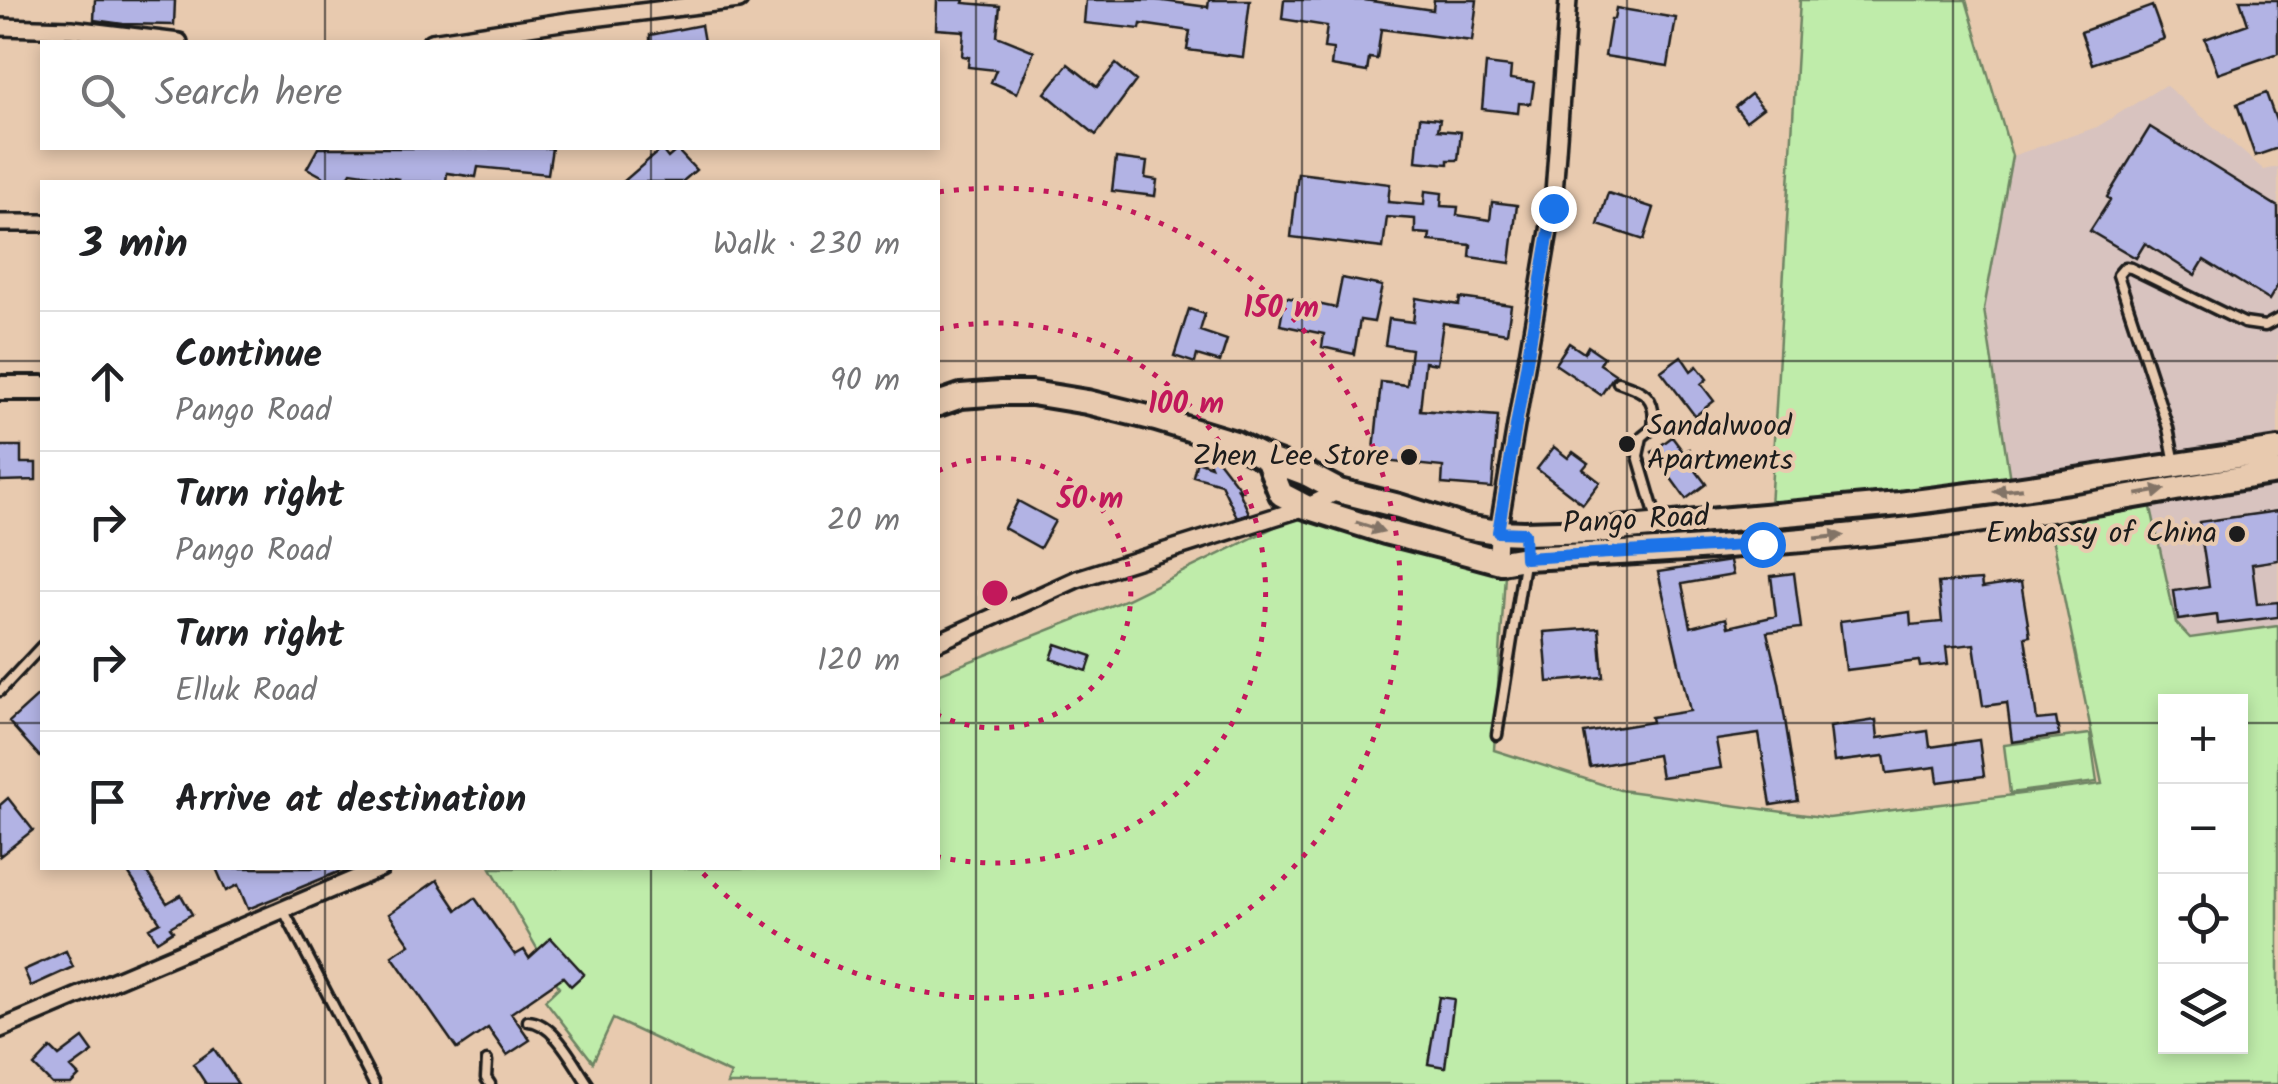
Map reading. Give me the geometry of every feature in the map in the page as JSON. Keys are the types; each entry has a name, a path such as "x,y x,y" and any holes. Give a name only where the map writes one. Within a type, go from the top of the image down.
{"street":[{"path":"443,40 738,0"},
{"path":"1496,561 1553,208 1568,0"},
{"path":"0,27 72,29 163,40"},
{"path":"0,223 40,222"},
{"path":"0,388 40,388"},
{"name":"Pango Road","path":"940,403 961,396 1032,392 1087,402 1235,444 1339,491 1465,527 1524,533 1595,531 1899,504 2278,450"},
{"name":"Pango Road","path":"1267,459 1281,494 1306,506 1385,532 1496,561 1762,544 1908,529 2278,472"},
{"path":"940,641 1077,579 1306,506 1339,491"},
{"path":"0,1029 376,870"}],"lane":[{"path":"2176,466 2168,428 2118,275 2125,266 2131,268 2244,323 2264,326 2278,319"},
{"path":"1618,382 1641,389 1655,414 1653,428 1642,437 1638,456 1658,526"},
{"path":"1498,735 1525,558 1524,533"},
{"path":"0,691 40,648"},
{"path":"283,909 374,1084"},
{"path":"528,1021 539,1022 552,1032 588,1084"},
{"path":"487,1061 486,1078 490,1084"}],"shaded area":[{"path":"2165,85 2264,170 2278,167 2278,626 2190,638 2176,623 2144,471 2012,493 1984,308 2012,156 2097,127"}],"green space":[{"path":"1800,0 1966,0 2012,156 1984,309 2012,493 1769,524"},
{"path":"1342,494 1507,542 1494,750 1620,790 1829,818 2102,784 2048,519 2150,503 2176,623 2190,638 2278,626 2278,1084 727,1084 731,1074 613,1019 593,1062 545,1000 559,987 492,870 940,870 940,673 1127,599"},
{"path":"2090,734 2097,782 2010,793 2004,745"}],"building":[{"path":"95,0 175,0 174,25 94,20"},
{"path":"937,0 1000,6 997,36 1034,51 1017,93 991,82 996,70 968,67 969,57 962,56 964,31 936,29"},
{"path":"1086,0 1156,0 1208,7 1209,0 1250,0 1243,57 1187,50 1190,31 1141,24 1140,29 1084,23"},
{"path":"1284,0 1364,0 1433,10 1434,0 1477,0 1472,41 1381,29 1377,59 1369,58 1367,72 1331,66 1333,49 1324,48 1327,26 1282,19"},
{"path":"2240,0 2278,0 2278,53 2218,74 2205,39 2248,24"},
{"path":"2152,6 2164,39 2092,64 2081,32"},
{"path":"1616,8 1676,18 1668,66 1605,56"},
{"path":"701,25 704,40 650,40 650,35"},
{"path":"1068,64 1097,87 1116,64 1136,81 1096,135 1045,93"},
{"path":"1486,64 1511,67 1510,79 1534,82 1531,104 1519,103 1518,113 1482,109"},
{"path":"2266,93 2278,126 2278,148 2255,156 2237,104"},
{"path":"1751,94 1763,108 1746,121 1735,107"},
{"path":"1420,117 1440,119 1438,130 1461,132 1458,160 1448,160 1448,164 1416,161"},
{"path":"2150,127 2278,207 2278,285 2269,300 2204,260 2195,275 2145,243 2136,258 2090,231"},
{"path":"317,150 552,150 548,174 478,167 476,177 447,173 446,180 399,180 351,172 346,180 329,180 307,168"},
{"path":"660,150 668,158 677,150 696,170 684,180 625,180"},
{"path":"1116,158 1147,162 1145,178 1157,180 1155,196 1112,191"},
{"path":"1298,173 1390,184 1388,202 1424,205 1425,191 1442,193 1441,206 1458,207 1457,215 1490,220 1492,202 1517,205 1510,263 1470,257 1471,245 1429,241 1430,234 1415,233 1415,219 1387,217 1383,248 1291,237"},
{"path":"1608,193 1654,208 1644,240 1598,225"},
{"path":"1342,278 1382,286 1374,322 1360,320 1354,354 1322,347 1324,334 1280,325 1285,297 1336,308"},
{"path":"1416,298 1459,305 1460,298 1511,305 1507,333 1443,323 1437,364 1425,362 1420,410 1498,416 1492,488 1442,484 1443,467 1373,460 1381,382 1407,385 1411,349 1385,345 1389,319 1413,322"},
{"path":"1189,309 1205,314 1200,331 1227,340 1220,362 1197,355 1195,363 1174,356"},
{"path":"1569,343 1584,353 1588,346 1604,357 1600,364 1615,374 1601,395 1555,364"},
{"path":"1681,356 1691,371 1697,366 1707,379 1701,384 1714,401 1695,416 1661,371"},
{"path":"1672,437 1684,453 1689,449 1700,464 1694,468 1706,484 1686,499 1652,452"},
{"path":"0,446 21,446 21,463 36,463 36,480 0,481"},
{"path":"1554,447 1568,458 1573,452 1588,463 1583,469 1600,482 1583,504 1537,469"},
{"path":"1214,455 1241,490 1238,489 1249,513 1237,517 1221,484 1193,476 1197,461 1211,466 1208,459"},
{"path":"1018,501 1055,521 1040,548 1004,528"},
{"path":"2278,511 2278,560 2252,564 2257,604 2278,602 2278,617 2218,624 2217,615 2178,620 2174,591 2209,586 2199,522"},
{"path":"1730,561 1733,575 1682,584 1691,627 1726,618 1728,627 1776,616 1771,576 1794,573 1801,628 1767,632 1798,801 1771,805 1759,734 1716,740 1721,768 1661,777 1657,755 1590,767 1584,733 1652,722 1651,717 1690,711 1658,572"},
{"path":"1981,580 1982,588 2021,582 2037,720 2056,718 2059,735 2012,742 2007,703 1983,706 1974,644 1946,647 1948,664 1920,667 1919,661 1846,670 1840,621 1910,612 1911,625 1942,622 1938,583"},
{"path":"1599,628 1603,677 1548,682 1544,632"},
{"path":"1056,644 1092,656 1087,671 1051,659"},
{"path":"40,694 40,757 9,722"},
{"path":"1876,720 1878,738 1928,731 1930,747 1979,740 1984,776 1938,782 1936,767 1887,773 1884,756 1834,762 1830,727"},
{"path":"8,798 33,830 0,856 0,805"},
{"path":"126,870 145,870 167,903 181,895 192,914 170,927 173,931 157,941 149,928 160,922"},
{"path":"217,870 343,870 248,909 238,885 226,891"},
{"path":"437,880 457,910 475,898 515,955 524,950 529,958 551,938 584,974 571,986 563,977 511,1013 530,1040 507,1055 488,1028 457,1049 392,956 410,944 389,914"},
{"path":"66,951 73,967 31,986 24,970"},
{"path":"1439,997 1454,999 1445,1067 1428,1064"},
{"path":"83,1038 93,1052 71,1068 79,1076 71,1084 52,1084 34,1066 51,1048 59,1056"},
{"path":"214,1049 238,1084 206,1084 193,1064"}],"place":[{"name":"Sandalwood Apartments","path":"1627,444"},
{"name":"Zhen Lee Store","path":"1409,457"},
{"name":"Embassy of China","path":"2237,534"}],"route":[{"path":"1553,208 1498,532 1524,533 1525,558 1762,544"}]}
